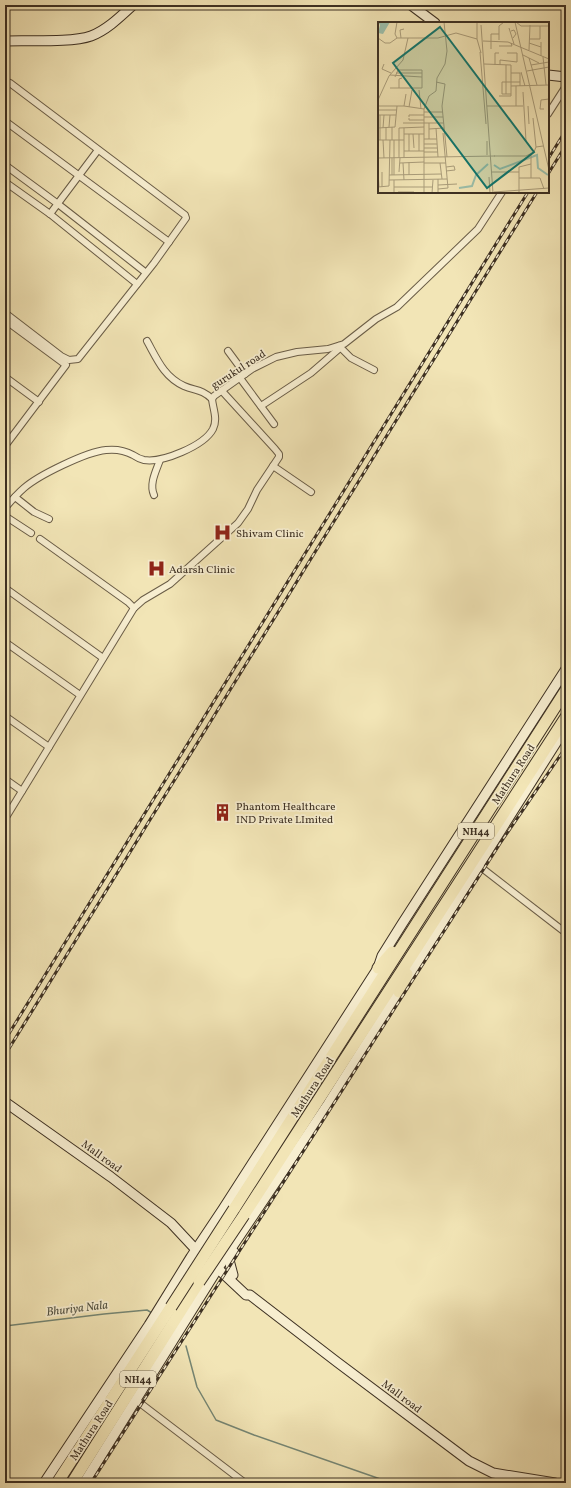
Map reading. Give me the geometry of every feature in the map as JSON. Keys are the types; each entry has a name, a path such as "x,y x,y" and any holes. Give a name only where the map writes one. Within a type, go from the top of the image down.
{"highway":[{"name":"Mathura Road","path":"57,1483 382,970 414,928 566,690"},
{"name":"Mathura Road","path":"78,1481 199,1282 294,1140 566,717"},
{"path":"399,992 418,948"}],"main road":[{"path":"5,41 62,40 89,36 105,28 133,5"},
{"path":"411,5 433,22"},
{"path":"549,75 566,77"},
{"path":"197,1246 382,970 382,956 566,669"},
{"path":"78,1481 136,1400 204,1290 324,1109 399,992 566,727"},
{"name":"Mall road","path":"5,1102 111,1177 183,1234 187,1235 230,1276 249,1291 250,1295 469,1461 493,1473 532,1481 555,1483"},
{"path":"44,1483 149,1325 243,1171 271,1135"},
{"path":"204,1290 218,1279 224,1276 230,1276 229,1260 266,1202 273,1185"},
{"path":"223,1209 223,1222 227,1227 238,1229 248,1223"},
{"path":"182,1272 189,1267 194,1266 200,1268 206,1278 204,1290"}],"street":[{"path":"5,81 185,215 186,219 78,359 74,360 61,356 5,313"},
{"path":"549,112 566,86"},
{"path":"5,121 169,242"},
{"path":"50,214 98,150"},
{"path":"5,165 145,272"},
{"path":"5,182 50,214 137,284"},
{"name":"gurukul road","path":"5,508 25,487 36,480 77,459 101,451 118,450 144,460 160,460 174,456 190,448 209,434 213,429 215,418 212,399 262,363 286,354 339,347 372,322 392,311 478,229 501,193"},
{"path":"5,320 66,365 5,446"},
{"path":"147,341 166,374 185,387 204,392 212,399"},
{"path":"261,406 312,373 339,347 351,358 374,370"},
{"path":"228,351 242,376 274,424"},
{"path":"5,377 39,402"},
{"path":"5,819 134,608 143,600 170,584 238,523 248,509 257,490 279,456 276,449 222,391"},
{"path":"154,495 152,488 160,460"},
{"path":"273,466 311,492"},
{"path":"15,497 34,512 49,519"},
{"path":"5,516 31,533"},
{"path":"40,539 128,602 134,608"},
{"path":"5,588 103,658"},
{"path":"5,642 80,695"},
{"path":"5,716 48,747"},
{"path":"5,779 22,791"},
{"path":"5,805 11,809"},
{"path":"478,865 566,933"},
{"path":"136,1400 245,1483"}],"waterway":[{"name":"Bhuriya Nala","path":"5,1326 147,1310 152,1313"},
{"path":"186,1346 197,1387 216,1420 254,1435 386,1481 397,1483"}],"railway":[{"path":"549,157 566,130"},
{"path":"549,172 566,145"},
{"path":"5,1040 527,193"},
{"path":"5,1055 536,193"},
{"path":"91,1483 501,842 566,747"}],"place":[{"name":"Shivam Clinic","path":"223,533"},
{"name":"Adarsh Clinic","path":"156,569"},
{"name":"Phantom Healthcare IND Private LImited","path":"223,812"}]}
